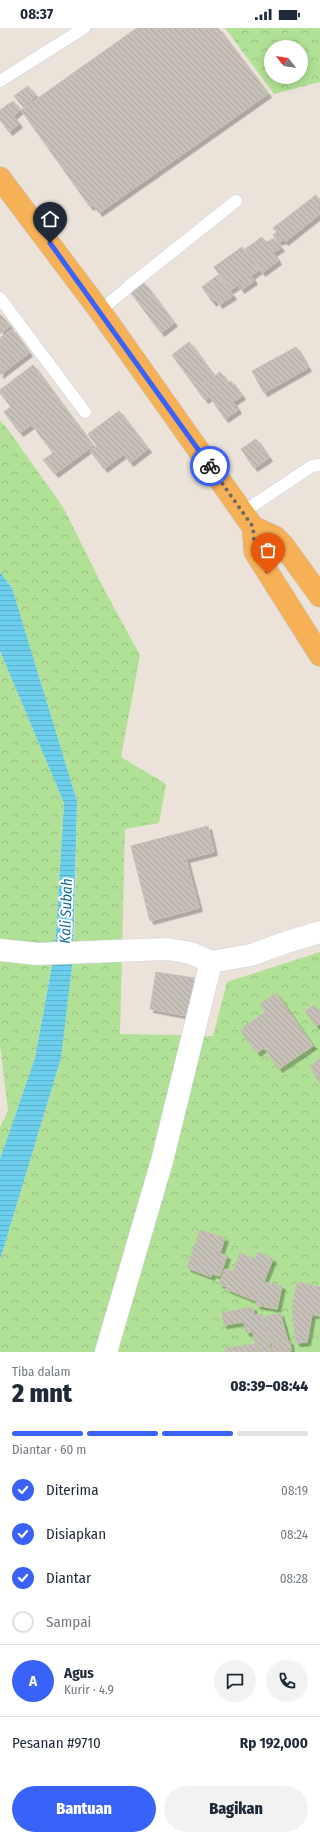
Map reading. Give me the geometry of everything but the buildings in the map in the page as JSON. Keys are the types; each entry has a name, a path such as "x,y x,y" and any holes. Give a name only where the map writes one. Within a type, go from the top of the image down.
{"highway":[{"path":"0,178 100,311 248,520 275,537 284,545 320,596"},
{"path":"248,520 255,552 320,655"}],"street":[{"path":"0,950 37,954 167,949 191,953 211,962 251,955 320,932"},
{"path":"106,1352 162,1162 211,962"}],"lane":[{"path":"0,81 84,28"},
{"path":"100,311 236,201"},
{"path":"0,298 85,412"},
{"path":"248,520 312,466 320,465"}],"green space":[{"path":"225,28 320,28 320,82 274,94 267,84 308,84 308,40 264,40 264,81"},
{"path":"0,420 63,507 105,591 140,655 121,757 166,784 159,823 125,829 122,947 74,949 77,801 12,588 0,572"},
{"path":"0,651 64,803 55,949 0,946"},
{"path":"320,952 320,1352 112,1352 199,1036 213,1036 227,982"},
{"path":"0,955 53,958 35,1058 0,1159 0,1127 8,1111 0,1045"},
{"path":"122,956 120,1034 182,1035 157,1149 99,1352 0,1352 0,1260 61,1058 73,959"}],"water":[{"name":"Kali Subah","path":"0,572 12,588 77,801 73,959 61,1058 0,1260 0,1159 35,1058 55,949 64,803 0,651"}],"way so far":[{"path":"210,466 253,527 255,552 268,574"}],"route":[{"path":"50,243 210,466"}]}
